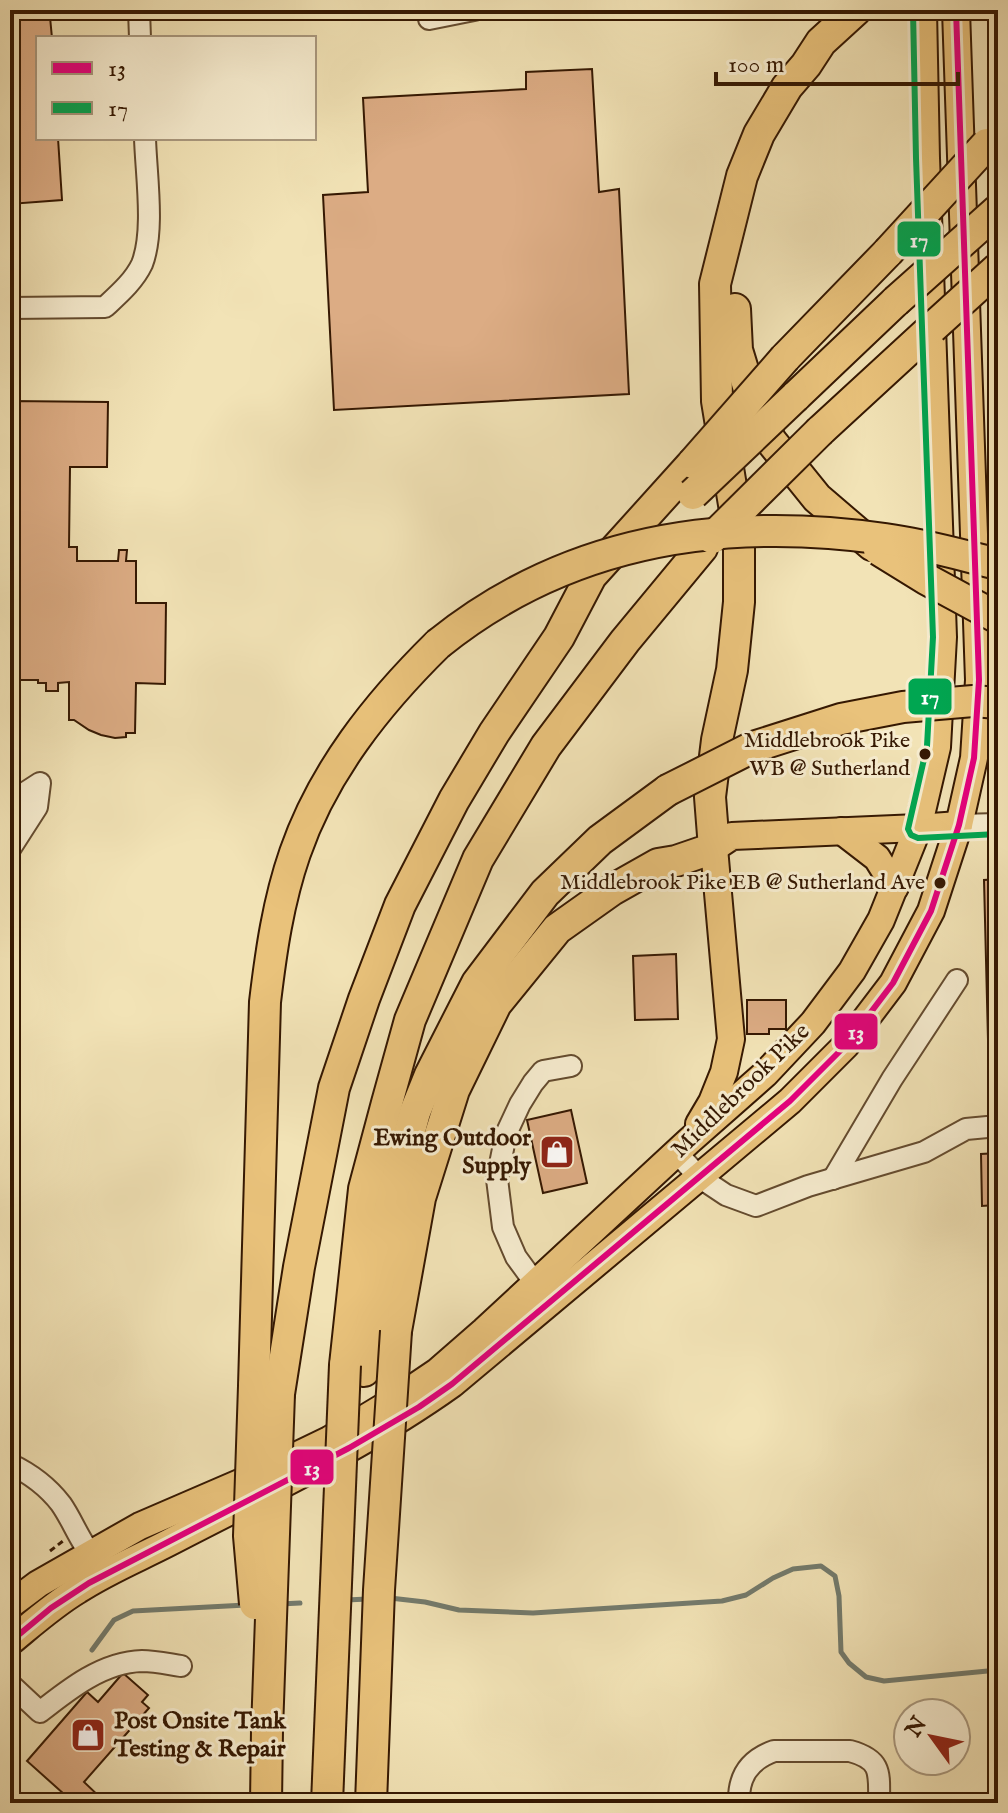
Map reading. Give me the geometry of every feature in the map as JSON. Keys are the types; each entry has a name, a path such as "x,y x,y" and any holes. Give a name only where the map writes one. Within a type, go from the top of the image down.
{"highway":[{"path":"371,1803 379,1590 396,1331 420,1198 454,1090 496,1004 557,929 612,890 658,864 714,848 710,797 717,740 732,670 739,602 739,535 717,401 715,284 742,176 759,134 787,87 821,42 864,14"},
{"path":"266,1390 299,1267 334,1088 400,905 454,800 494,733 559,637 591,576 785,358 993,138"},
{"path":"559,637 693,494 896,301 998,210"},
{"path":"728,227 737,350 754,406 771,441 817,498 879,550 998,618"},
{"path":"327,1803 335,1615 364,1189 410,1020 478,859 546,746 625,641 702,548 820,431 998,268"},
{"path":"932,328 998,279"},
{"path":"266,1803 265,1002 281,902 295,853 335,768 368,720 409,673 463,624 545,576 629,548 683,537 744,531 806,531 886,539 998,564"},
{"path":"354,1368 392,1197 415,1112 430,1075 477,983 545,893 600,840 668,790 753,747 841,719 903,707 973,701 998,703"}],"main road":[{"name":"Middlebrook Pike","path":"10,1642 54,1606 109,1571 348,1450 412,1413 452,1384 683,1147 765,1074 813,1023 852,971 881,920 918,828 937,747 943,637 923,10"},
{"name":"Middlebrook Pike","path":"10,1605 38,1584 140,1526 329,1440 437,1372 699,1177 790,1101 846,1045 893,983 931,911 959,825 974,758 979,680 956,10"},
{"path":"683,1147 712,1102 724,1072 731,1039 714,848 732,836 959,825"},
{"path":"842,831 877,858 895,887"},
{"path":"699,1177 695,1164 698,1155 747,1109 757,1095 765,1074"}],"street":[{"path":"139,10 140,36"},
{"path":"429,10 429,19 474,10"},
{"path":"10,308 105,307 131,280 141,265 149,229 145,140"},
{"path":"10,814 23,794 40,783 37,807 10,849"},
{"path":"959,825 998,824"},
{"path":"833,1179 892,1079 957,980"},
{"path":"543,1292 516,1257 503,1227 497,1179 506,1134 533,1083 543,1071 571,1066"},
{"path":"683,1147 699,1177 726,1195 756,1206 924,1152 966,1129 998,1126"},
{"path":"10,1464 30,1474 61,1504 89,1554 109,1571"},
{"path":"10,1684 40,1712 87,1678 118,1664 142,1661 181,1666"},
{"path":"739,1803 742,1778 764,1755 774,1751 850,1751 874,1762 879,1771 879,1803"}],"building":[{"path":"10,10 54,10 54,17 50,17 52,36 36,36 36,140 58,140 62,200 10,204"},
{"path":"592,69 599,192 619,189 629,394 334,410 323,195 368,192 363,98 526,89 526,72"},
{"path":"10,401 108,402 107,467 70,467 69,547 77,547 77,561 118,561 119,550 127,550 126,561 136,561 136,603 166,603 165,684 136,683 135,733 126,733 126,737 101,735 69,720 69,682 58,683 58,691 46,691 46,683 38,683 38,680 10,680"},
{"path":"998,879 998,1039 988,1040 984,880"},
{"path":"676,954 678,1019 635,1020 633,956"},
{"path":"747,1000 786,1000 786,1029 769,1029 769,1034 747,1034"},
{"name":"Ewing Outdoor Supply","path":"571,1110 587,1183 543,1193 527,1120"},
{"path":"998,1153 998,1198 994,1198 995,1205 982,1206 981,1154"},
{"name":"Post Onsite Tank Testing & Repair","path":"123,1673 148,1695 142,1702 149,1708 84,1782 102,1799 99,1803 74,1803 27,1761 87,1692 98,1702"}],"waterway":[{"path":"390,1598 459,1610 533,1613 722,1601 746,1595 793,1569 821,1566 835,1576 839,1596 841,1652 866,1677 884,1681 998,1670"},
{"path":"346,1600 368,1599"},
{"path":"280,1604 300,1603"},
{"path":"92,1650 114,1620 133,1611 246,1605"}],"transit line":[{"name":"17","path":"913,10 933,637 927,746 908,829 911,835 918,838 998,834"},
{"name":"13","path":"10,1642 51,1608 89,1583 349,1448 452,1384 790,1101 846,1045 893,983 931,911 959,825 974,758 979,680 956,10"}],"place":[{"name":"Middlebrook Pike WB @ Sutherland","path":"925,754"},
{"name":"Middlebrook Pike EB @ Sutherland Ave","path":"940,883"},
{"name":"Ewing Outdoor Supply","path":"557,1152"},
{"name":"Post Onsite Tank Testing & Repair","path":"88,1735"}]}
